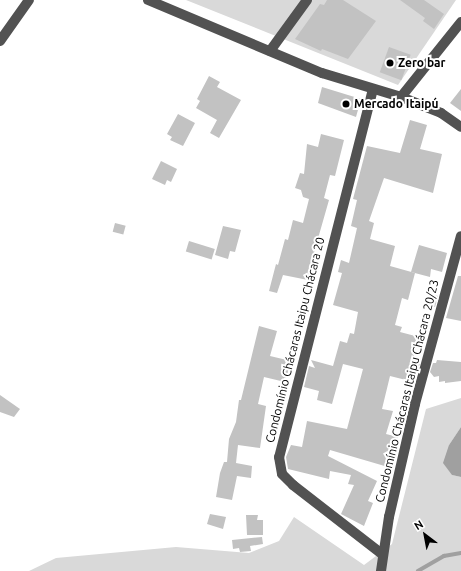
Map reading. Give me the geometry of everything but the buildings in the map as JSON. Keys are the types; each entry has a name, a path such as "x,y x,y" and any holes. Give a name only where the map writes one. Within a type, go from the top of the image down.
{"street":[{"path":"0,41 29,0"},
{"path":"148,0 322,73 401,97 441,113 461,127"},
{"path":"270,51 307,0"},
{"path":"401,97 461,22"},
{"name":"Condomínio Chácaras Itaipu Chácara 20","path":"369,88 279,457 282,474 293,485 382,554"},
{"name":"Condomínio Chácaras Itaipu Chácara 20/23","path":"381,571 382,554 416,404 461,236"}],"shaded area":[{"path":"186,0 456,0 398,85"},
{"path":"461,398 461,427 449,445 452,475 461,477 461,571 29,571 56,558 176,547 249,553 279,541 294,517 364,565 392,544 426,409"},
{"path":"461,427 461,477 452,475 443,463 449,445"}],"waterway":[{"path":"418,571 444,556 461,553"}],"place":[{"name":"Zero bar","path":"390,63"},
{"name":"Mercado Itaipú","path":"346,104"}]}
